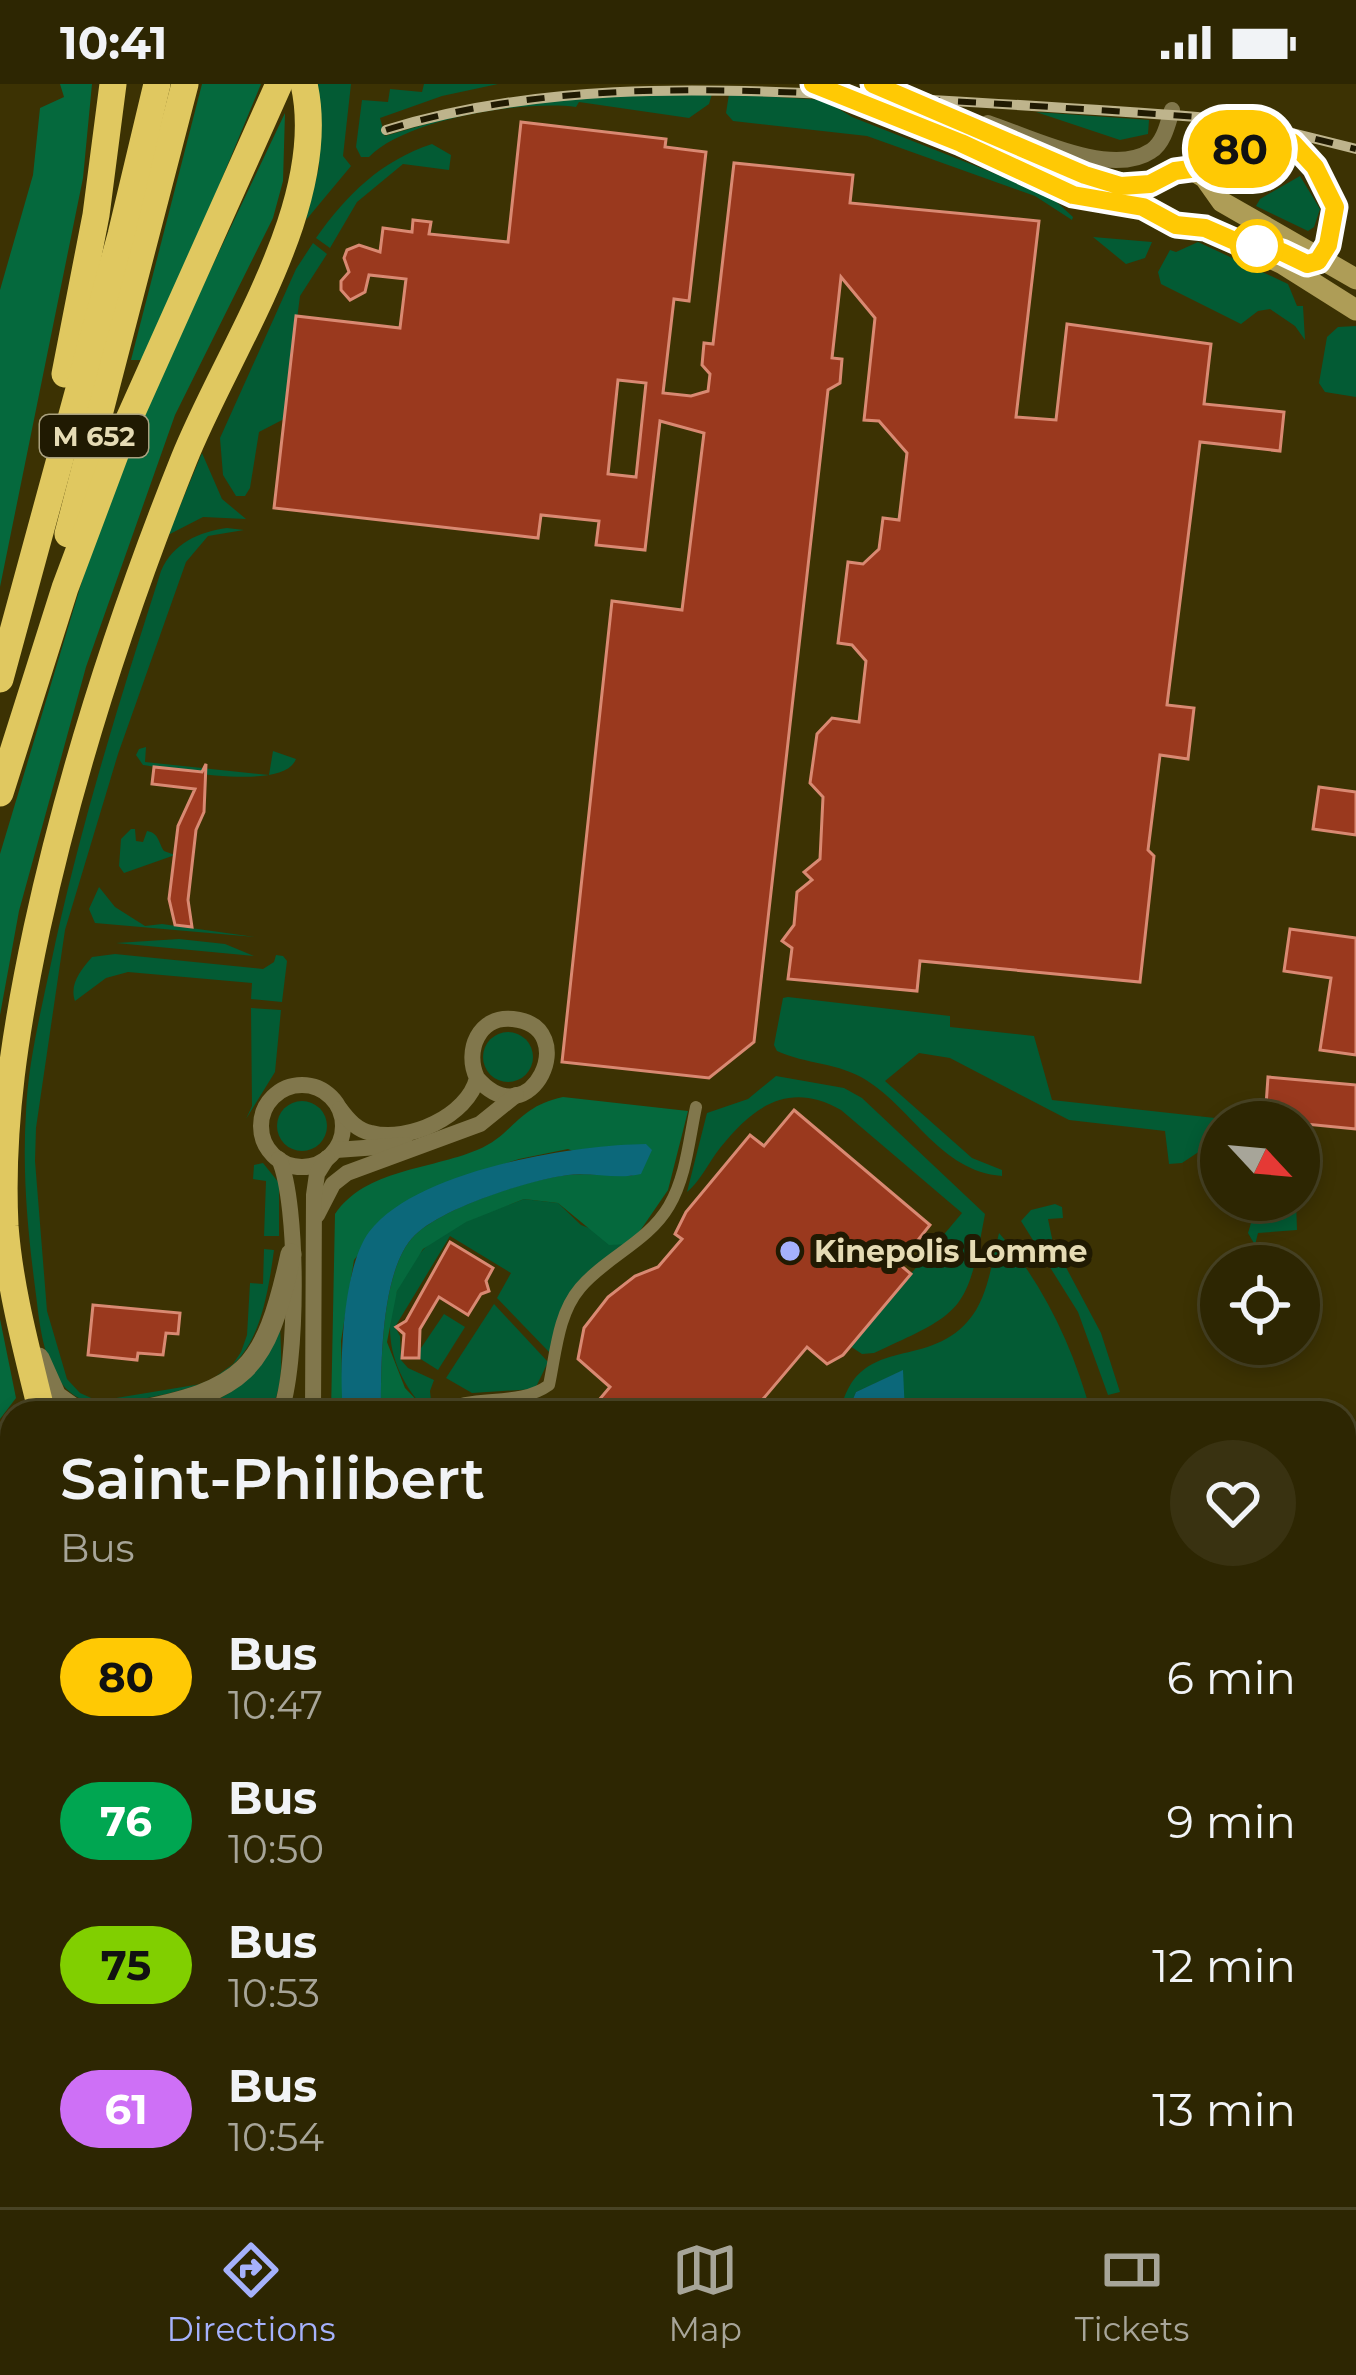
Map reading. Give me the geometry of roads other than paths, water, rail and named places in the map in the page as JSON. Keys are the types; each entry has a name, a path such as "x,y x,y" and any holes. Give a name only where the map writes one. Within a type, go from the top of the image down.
{"highway":[{"path":"42,526 46,465 96,215 113,84"},
{"name":"M 652","path":"0,679 157,84"},
{"name":"M 652","path":"0,790 185,84"},
{"path":"0,790 65,588 125,428 279,84"},
{"path":"0,1158 15,1041 50,867 108,666 187,451 295,212 308,144 304,84"},
{"path":"5,1124 8,1258 36,1401"},
{"path":"0,1268 35,1401"}],"main road":[{"path":"812,84 961,143 1073,195 1143,207 1176,225 1214,231 1356,310"},
{"path":"872,84 1109,184 1146,185 1175,171 1189,170 1205,178 1229,207 1356,279"},
{"path":"1163,178 1156,200 1164,218"},
{"path":"1190,226 1208,213 1212,190"}],"street":[{"path":"934,111 1110,161 1152,151 1172,110"},
{"path":"283,1401 291,1370 290,1194 279,1159 268,1148 262,1129 268,1104 280,1092 299,1085 319,1088 367,1132 402,1133 457,1112 472,1095 477,1078 471,1055 480,1032 500,1020 524,1022 540,1034 548,1058 540,1080 480,1124 339,1179 321,1204 315,1227"},
{"path":"15,1041 14,1187 29,1312 50,1387 61,1401"},
{"path":"477,1078 494,1093 516,1095"},
{"path":"476,1401 528,1396 549,1385 566,1310 579,1289 642,1238 680,1186 696,1107"},
{"path":"313,1401 315,1184 343,1130 340,1109"},
{"path":"279,1159 308,1166 331,1154 430,1143"},
{"path":"189,1401 226,1385 244,1369 270,1329 291,1254"}],"water":[{"path":"646,1144 652,1150 641,1174 568,1175 531,1183 465,1205 415,1235 403,1251 389,1294 381,1401 343,1401 342,1345 353,1269 369,1232 391,1210 422,1192 497,1165"},
{"path":"903,1370 904,1401 852,1401 856,1392"}],"railway":[{"path":"386,130 442,115 557,97 731,91 1197,117 1276,129 1356,149"}],"place":[{"name":"Kinepolis Lomme","path":"790,1251"}]}
